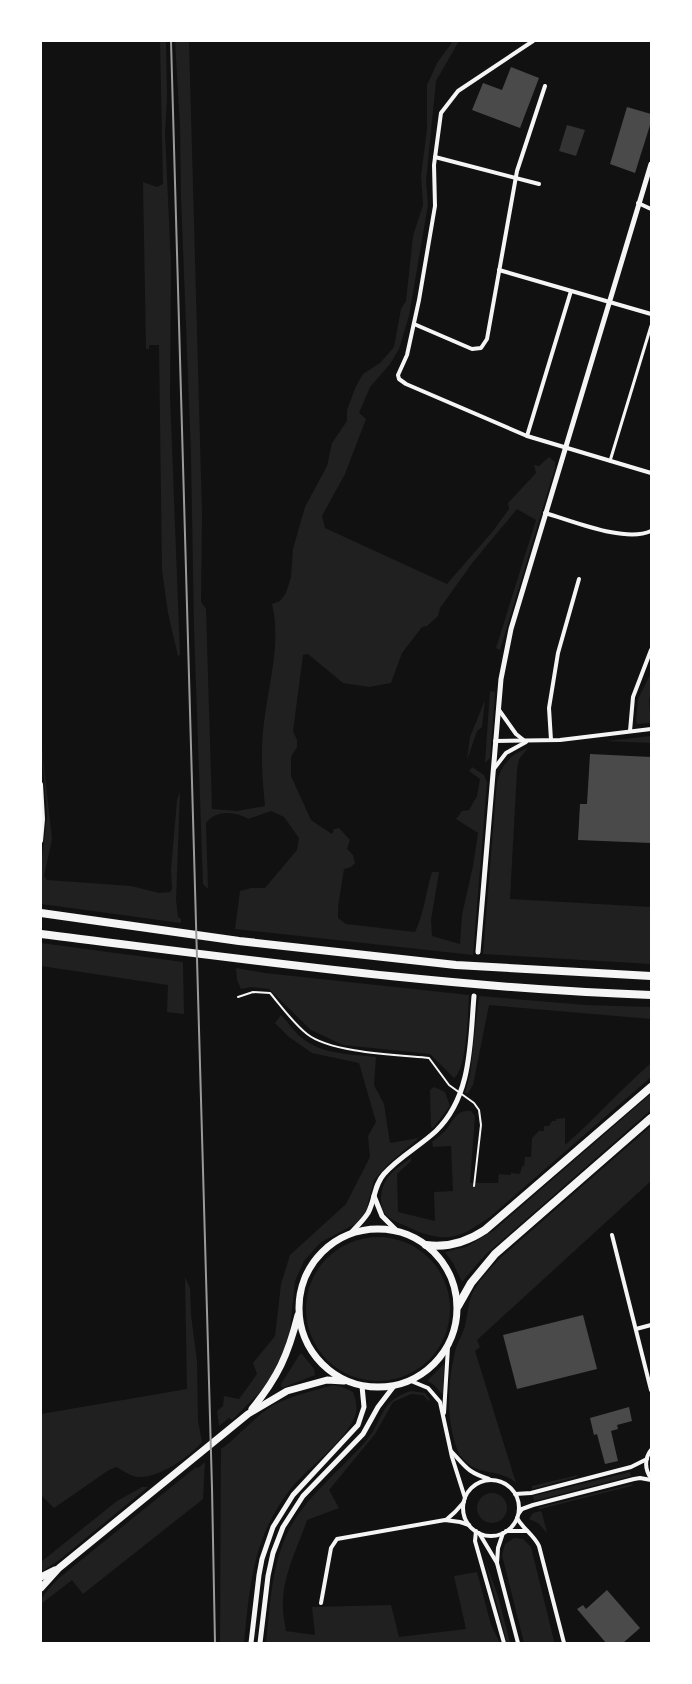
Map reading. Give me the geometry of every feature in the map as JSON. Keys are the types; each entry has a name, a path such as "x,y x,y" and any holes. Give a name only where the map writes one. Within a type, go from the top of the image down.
{"highway":[{"path":"41,914 239,941 456,965 651,976"},
{"path":"41,934 406,979 550,991 651,995"},
{"path":"426,1245 439,1246 453,1244 470,1238 485,1230 651,1087"},
{"path":"458,1306 471,1283 495,1254 651,1118"},
{"path":"41,1577 58,1568 248,1414 273,1398 306,1385 330,1380 346,1381 362,1386 378,1388 394,1386 411,1381 430,1369 448,1347 456,1327 458,1306 457,1292 446,1266 426,1245 417,1239 397,1231 373,1229 350,1234 326,1249 312,1265 302,1284 299,1312 290,1347 278,1374 248,1414"},
{"path":"299,1312 301,1327 313,1353 322,1365 346,1381"},
{"path":"41,1588 58,1568"}],"street":[{"path":"533,41 458,90 441,113 435,157 435,206 414,324 407,355 398,375 399,379 406,384 527,436 651,473"},
{"path":"414,324 467,348 481,348 487,339 517,171 545,86"},
{"path":"435,157 539,184"},
{"path":"478,952 501,679 511,629 638,203 651,164"},
{"path":"638,203 651,209"},
{"path":"499,270 651,314"},
{"path":"527,436 571,291"},
{"path":"610,461 651,326"},
{"path":"545,513 616,533 635,535 651,530"},
{"path":"551,740 549,708 558,653 579,579"},
{"path":"630,731 633,697 651,650"},
{"path":"498,709 516,734 526,742"},
{"path":"495,741 526,742 651,729"},
{"path":"493,770 506,753 526,742"},
{"path":"41,784 43,819 41,841"},
{"path":"350,1234 368,1212 378,1182 382,1176 394,1164 438,1129 450,1114 460,1094 467,1068 474,996"},
{"path":"374,1196 382,1216 397,1231"},
{"path":"612,1235 651,1390"},
{"path":"636,1329 651,1325"},
{"path":"444,1416 448,1347"},
{"path":"411,1381 428,1388 435,1394 444,1416 451,1451 464,1500 465,1518 469,1525 477,1532 497,1563 518,1643"},
{"path":"251,1643 262,1558 273,1527 294,1495 358,1425 364,1407 362,1386"},
{"path":"260,1643 268,1576 273,1553 283,1527 304,1496 363,1434 378,1407 394,1386"},
{"path":"518,1513 522,1509 533,1505 634,1479 651,1479 646,1466 651,1450"},
{"path":"451,1451 471,1473 505,1484 515,1494 518,1500 517,1518 505,1532 498,1548 497,1563"},
{"path":"515,1494 530,1493 631,1468 647,1459"},
{"path":"445,1520 455,1512 475,1485 491,1480"},
{"path":"517,1518 527,1531 534,1537 539,1546 564,1643"},
{"path":"321,1603 332,1548 337,1539 445,1520 469,1525"},
{"path":"477,1532 495,1535 505,1532 527,1531"},
{"path":"477,1532 475,1541 504,1643"},
{"path":"560,1643 562,1638"}],"lane":[{"path":"238,997 254,992 270,993 306,1034 320,1043 357,1051 429,1058 449,1086 474,1103 479,1110 481,1125 474,1186"}],"shaded area":[{"path":"160,41 166,41 167,99 165,133 171,265 170,396 180,655 178,656 168,613 162,570 159,345 149,345 149,349 146,349 143,182 157,187 163,184"},
{"path":"175,41 189,41 202,514 201,602 206,609 212,809 237,811 265,806 262,750 263,727 275,646 272,604 280,601 286,593 291,577 293,549 305,507 327,466 332,443 347,421 347,410 356,386 363,374 380,363 394,347 401,309 406,301 413,236 423,205 421,176 427,129 427,85 437,63 453,41 459,41 436,81 426,181 428,205 409,316 399,349 390,364 370,387 359,413 366,419 345,474 322,516 325,528 447,584 493,531 509,509 508,503 536,473 534,465 539,466 549,457 555,462 555,468 500,650 496,648 536,520 517,509 473,562 440,608 438,616 427,626 422,627 402,653 391,683 369,687 343,683 308,654 303,655 293,731 297,740 297,747 291,757 291,776 311,820 332,834 334,829 339,828 350,840 347,849 353,855 355,863 351,867 344,869 338,907 338,918 346,924 415,932 421,918 432,872 439,872 431,920 432,936 460,944 462,915 473,866 478,833 456,819 462,811 469,810 477,796 480,779 469,771 472,767 484,775 487,782 473,955 235,929 240,891 251,888 265,888 297,850 299,838 284,817 271,811 248,819 238,814 220,814 210,819 206,823 208,889 203,884 194,628 191,454 181,197 180,126"},
{"path":"567,125 585,130 576,156 559,151"},
{"path":"651,673 651,693 649,700 651,723 637,724 638,699"},
{"path":"490,691 495,692 490,758 485,763"},
{"path":"485,700 482,727 477,731 467,760 470,737"},
{"path":"651,736 651,743 606,741"},
{"path":"41,740 52,839 44,876 47,880 131,886 159,893 170,892 172,889 171,870 177,800 180,792 176,900 178,917 181,919 181,923 41,904 41,866 47,816"},
{"path":"528,748 519,759 517,770 510,899 651,907 651,964 483,954 497,781 508,760 522,750"},
{"path":"41,943 183,962 184,1014 167,1012 168,985 41,966"},
{"path":"236,968 265,973 469,995 466,1040 462,1064 458,1073 454,1078 430,1054 343,1045 311,1030 269,989 251,987 241,989 237,980"},
{"path":"479,996 586,1005 651,1007 651,1019 489,1005 473,1085 468,1093 465,1093 470,1075"},
{"path":"281,1015 299,1036 310,1044 319,1048 338,1053 376,1057 374,1085 384,1104 390,1143 419,1138 388,1164 374,1180 366,1211 359,1222 321,1242 304,1261 295,1281 290,1329 283,1352 274,1371 263,1389 232,1420 229,1418 219,1426 217,1411 223,1406 224,1396 239,1399 257,1374 253,1363 275,1336 281,1284 290,1255 346,1204 370,1157 368,1136 376,1122 359,1063 312,1053 289,1037 275,1023"},
{"path":"651,1063 651,1077 490,1217 469,1231 450,1237 432,1236 394,1221 384,1212 381,1201 383,1186 386,1180 394,1171 411,1158 411,1161 397,1174 398,1212 435,1221 434,1192 453,1191 451,1146 433,1147 432,1142 445,1131 458,1114 471,1111 475,1116 470,1183 498,1183 499,1174 519,1174 522,1166 524,1166 525,1157 531,1157 532,1138 539,1131 544,1131 544,1126 549,1126 552,1121 556,1121 556,1119 565,1118 565,1145"},
{"path":"434,1087 445,1092 450,1106 433,1128 431,1127 430,1090"},
{"path":"651,1094 651,1110 485,1255 462,1282 453,1263 445,1252 466,1247 493,1231"},
{"path":"651,1126 651,1181 477,1340 480,1347 475,1351 516,1483 502,1475 473,1467 460,1456 455,1443 450,1417 449,1389 457,1345 465,1326 469,1303 474,1290 483,1277 501,1257"},
{"path":"378,1237 399,1240 418,1249 429,1258 438,1269 447,1288 450,1309 447,1330 438,1349 429,1360 418,1369 399,1378 378,1381 357,1378 338,1369 327,1360 318,1349 309,1330 306,1309 309,1288 318,1269 327,1258 338,1249 357,1240"},
{"path":"185,1277 190,1288 191,1315 197,1361 198,1421 202,1442 182,1460 155,1474 136,1477 116,1467 109,1470 54,1508 41,1495 41,1414 187,1389"},
{"path":"300,1354 302,1354 314,1369 315,1375 282,1388 281,1384"},
{"path":"444,1364 443,1395 433,1384 427,1381"},
{"path":"333,1385 353,1392 356,1404 355,1416 351,1425 344,1434 293,1486 269,1523 256,1560 249,1600 244,1643 220,1643 221,1449 272,1406 293,1397"},
{"path":"411,1391 425,1393 430,1400 429,1401 423,1395 411,1394 393,1402 375,1434 329,1490 339,1508 307,1520 285,1582 283,1613 286,1631 315,1635 312,1607 391,1605 399,1637 466,1629 454,1576 477,1572 491,1625 500,1643 266,1643 274,1574 278,1558 291,1526 307,1502 366,1441 387,1406 400,1395"},
{"path":"205,1462 203,1499 83,1594 72,1580 41,1604 45,1593 59,1578 196,1467 198,1468"},
{"path":"630,1472 631,1476 534,1501 533,1496"},
{"path":"578,1475 576,1477 532,1489 532,1486"},
{"path":"633,1484 631,1486 540,1509 537,1508"},
{"path":"142,1487 148,1487 58,1561 41,1572 41,1562 117,1501"},
{"path":"492,1493 503,1497 507,1508 503,1519 492,1523 481,1519 477,1508 481,1497"},
{"path":"541,1511 547,1533 538,1523 529,1519 533,1513"},
{"path":"514,1538 523,1539 531,1547 554,1641 553,1643 524,1643 502,1555 505,1544"},
{"path":"485,1560 499,1599 510,1643 507,1643"}],"building":[{"path":"511,67 539,78 520,128 472,110 483,83 502,90"},
{"path":"627,107 651,114 651,122 635,173 610,164"},
{"path":"590,754 651,757 651,843 578,840 580,804 587,804"},
{"path":"583,1315 597,1369 517,1389 503,1335"},
{"path":"629,1407 632,1421 617,1425 618,1429 611,1431 618,1461 605,1464 597,1434 594,1435 590,1418"},
{"path":"607,1590 640,1628 623,1643 606,1643 577,1609 583,1605 586,1609"}],"railway":[{"path":"171,41 212,1488 215,1643"}]}
